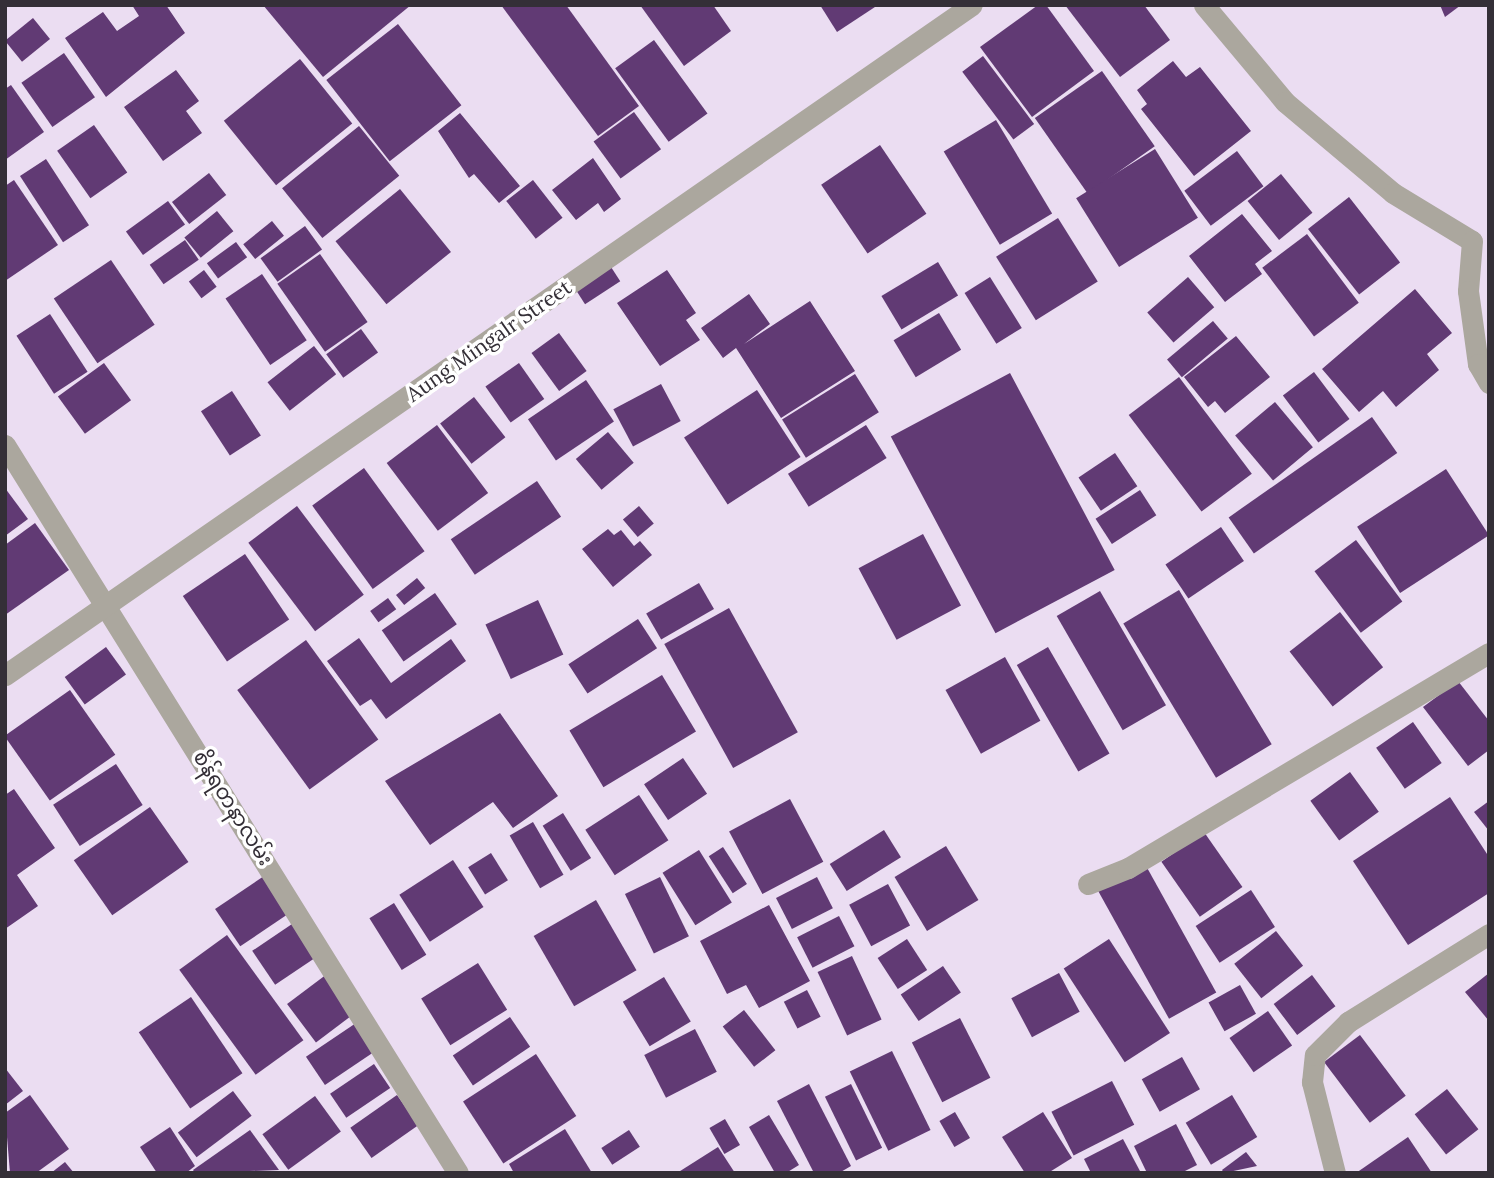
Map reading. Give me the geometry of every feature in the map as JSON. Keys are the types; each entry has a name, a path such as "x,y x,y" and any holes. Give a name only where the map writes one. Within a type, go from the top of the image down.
{"street":[{"name":"Aung Mingalr Street","path":"5,676 972,5"},
{"path":"1204,5 1285,102 1393,193 1480,239 1468,291 1478,364 1489,383"},
{"name":"စိန်ရတနာလမ်း","path":"5,445 108,606 458,1173"},
{"path":"1088,884 1128,868 1489,653"},
{"path":"1335,1173 1312,1082 1314,1055 1348,1022 1489,934"}],"building":[{"path":"132,5 166,5 185,33 106,97 65,38 103,12 117,31 139,16"},
{"path":"263,5 411,5 323,77"},
{"path":"501,5 566,5 639,106 598,136"},
{"path":"640,5 713,5 731,31 684,66"},
{"path":"820,5 878,5 837,32"},
{"path":"1038,5 1046,5 1094,71 1032,117 980,47"},
{"path":"1065,5 1144,5 1170,40 1120,77"},
{"path":"1440,5 1461,5 1445,17"},
{"path":"33,18 50,39 22,62 5,41"},
{"path":"398,24 461,105 390,161 326,80"},
{"path":"654,40 707,114 669,142 615,68"},
{"path":"64,53 95,97 52,127 21,83"},
{"path":"983,56 1034,124 1013,140 962,72"},
{"path":"300,59 352,124 276,185 224,121"},
{"path":"1173,61 1186,77 1200,67 1251,131 1194,176 1141,109 1147,104 1137,90"},
{"path":"176,70 199,101 186,111 202,133 163,161 124,107"},
{"path":"1102,71 1155,146 1088,193 1035,118"},
{"path":"11,85 44,132 5,160 5,89"},
{"path":"634,112 661,149 621,179 594,141"},
{"path":"460,113 520,186 499,203 474,174 469,178 438,131"},
{"path":"996,120 1052,213 1000,245 944,151"},
{"path":"94,125 127,173 90,198 57,151"},
{"path":"359,126 399,176 322,238 282,188"},
{"path":"880,145 926,214 868,254 821,185"},
{"path":"1155,149 1198,218 1119,267 1076,198"},
{"path":"1237,151 1263,186 1211,226 1184,191"},
{"path":"593,158 621,199 604,212 598,203 576,220 552,190"},
{"path":"46,159 89,225 63,242 20,176"},
{"path":"209,173 226,195 189,224 172,202"},
{"path":"1281,174 1312,213 1279,240 1248,201"},
{"path":"14,180 58,245 5,281 5,186"},
{"path":"533,180 563,218 536,239 506,201"},
{"path":"400,189 451,252 386,304 335,241"},
{"path":"1349,197 1400,262 1359,294 1308,229"},
{"path":"168,201 185,224 143,255 126,232"},
{"path":"217,211 233,231 201,258 184,237"},
{"path":"1242,214 1272,251 1255,264 1262,274 1225,302 1189,256"},
{"path":"1058,218 1098,282 1036,320 996,257"},
{"path":"272,221 284,236 255,259 243,244"},
{"path":"305,226 322,249 278,282 261,258"},
{"path":"1307,234 1359,303 1314,336 1262,268"},
{"path":"185,240 199,260 164,284 150,265"},
{"path":"236,242 247,257 218,279 207,263"},
{"path":"320,254 368,322 325,352 277,284"},
{"path":"111,260 155,325 97,363 54,299"},
{"path":"938,262 958,295 902,329 881,296"},
{"path":"611,267 620,281 585,304 576,290"},
{"path":"204,270 217,287 201,298 189,281"},
{"path":"667,270 696,313 686,320 700,340 660,366 617,303"},
{"path":"262,274 307,340 270,365 226,299"},
{"path":"990,277 1022,328 996,344 965,293"},
{"path":"1188,277 1214,307 1173,343 1147,312"},
{"path":"1415,289 1452,333 1427,354 1439,370 1396,407 1383,391 1359,412 1322,369"},
{"path":"749,294 770,324 744,344 810,301 855,371 781,418 736,348 723,358 701,328"},
{"path":"939,313 961,350 916,377 894,340"},
{"path":"50,314 88,372 54,394 16,336"},
{"path":"1213,321 1228,339 1182,377 1167,360"},
{"path":"361,329 378,352 343,378 326,354"},
{"path":"559,333 587,371 559,391 531,353"},
{"path":"1236,336 1270,377 1225,413 1215,401 1208,407 1184,377"},
{"path":"314,346 336,374 290,411 268,382"},
{"path":"104,363 131,400 85,434 58,397"},
{"path":"519,363 544,399 511,423 485,387"},
{"path":"1314,372 1350,419 1318,443 1283,395"},
{"path":"1010,373 1115,570 995,633 891,436"},
{"path":"855,374 879,412 806,458 782,420"},
{"path":"1179,377 1252,474 1202,512 1129,415"},
{"path":"586,380 614,421 556,461 528,419"},
{"path":"661,384 681,421 633,446 613,409"},
{"path":"757,390 801,457 728,504 684,437"},
{"path":"232,391 261,435 230,456 201,411"},
{"path":"474,397 505,437 472,464 440,423"},
{"path":"1275,402 1313,447 1273,481 1235,435"},
{"path":"1372,417 1397,453 1254,553 1229,517"},
{"path":"437,425 488,493 438,531 387,463"},
{"path":"866,425 887,458 809,507 788,474"},
{"path":"608,432 634,463 602,490 576,459"},
{"path":"1115,453 1137,486 1101,511 1079,478"},
{"path":"364,468 425,551 373,589 312,506"},
{"path":"1446,469 1489,535 1400,593 1357,527"},
{"path":"537,481 561,517 475,575 451,539"},
{"path":"5,488 28,519 5,536"},
{"path":"1140,490 1156,515 1112,544 1096,519"},
{"path":"297,506 364,595 315,631 248,543"},
{"path":"639,506 654,524 638,537 623,519"},
{"path":"35,523 69,570 5,615 5,545"},
{"path":"1221,527 1244,561 1188,598 1165,564"},
{"path":"608,529 614,535 621,530 634,546 640,541 652,555 613,587 582,549"},
{"path":"923,534 961,606 897,640 859,568"},
{"path":"1356,540 1402,601 1361,633 1314,571"},
{"path":"245,554 289,619 227,661 183,596"},
{"path":"417,578 425,588 404,605 396,595"},
{"path":"699,583 714,609 661,639 646,614"},
{"path":"1179,590 1272,744 1216,778 1123,623"},
{"path":"1100,591 1166,705 1123,730 1057,616"},
{"path":"435,593 457,624 404,661 382,630"},
{"path":"388,598 396,609 378,622 370,611"},
{"path":"538,600 563,654 511,679 485,625"},
{"path":"729,608 798,732 733,768 664,644"},
{"path":"1340,612 1383,667 1333,707 1290,651"},
{"path":"638,619 657,648 587,694 568,664"},
{"path":"359,638 391,683 451,639 466,661 386,719 371,699 360,706 327,661"},
{"path":"306,640 378,740 310,789 237,690"},
{"path":"106,647 126,675 85,704 65,677"},
{"path":"1048,647 1110,754 1078,772 1017,665"},
{"path":"1005,657 1040,721 981,754 946,690"},
{"path":"662,675 696,732 603,787 569,731"},
{"path":"1458,681 1489,721 1489,750 1468,766 1423,707"},
{"path":"70,690 115,755 50,801 5,736"},
{"path":"500,713 558,796 513,828 493,802 430,845 385,781"},
{"path":"1413,722 1442,763 1405,789 1376,748"},
{"path":"683,758 707,794 668,820 644,784"},
{"path":"116,764 143,805 80,846 53,805"},
{"path":"1350,772 1379,812 1339,840 1310,801"},
{"path":"14,789 55,848 17,875 38,906 5,929 5,795"},
{"path":"639,795 668,840 615,875 585,830"},
{"path":"1450,797 1489,857 1489,893 1408,945 1353,861"},
{"path":"790,799 823,862 762,894 729,831"},
{"path":"1489,801 1489,831 1474,812"},
{"path":"150,807 188,862 112,915 74,860"},
{"path":"563,813 591,858 571,871 543,826"},
{"path":"533,822 564,875 540,888 510,836"},
{"path":"884,830 901,857 847,891 830,864"},
{"path":"1204,832 1242,887 1200,917 1161,862"},
{"path":"946,846 978,900 927,931 895,877"},
{"path":"723,847 747,884 733,893 709,856"},
{"path":"699,850 732,903 695,925 663,873"},
{"path":"491,853 508,880 485,894 468,867"},
{"path":"453,860 483,907 430,942 399,895"},
{"path":"1145,864 1216,993 1169,1019 1098,890"},
{"path":"264,876 289,913 240,946 215,909"},
{"path":"660,877 689,936 654,953 625,894"},
{"path":"817,877 833,908 792,929 776,898"},
{"path":"888,884 910,925 871,946 849,905"},
{"path":"1251,890 1275,927 1220,963 1196,926"},
{"path":"596,900 636,970 574,1006 534,936"},
{"path":"394,903 426,955 402,970 369,918"},
{"path":"769,905 810,981 759,1008 746,985 727,994 700,941"},
{"path":"839,916 854,946 813,968 797,937"},
{"path":"292,924 315,958 275,985 252,951"},
{"path":"1276,931 1303,966 1261,998 1234,964"},
{"path":"227,935 303,1040 256,1075 179,970"},
{"path":"907,939 927,970 898,989 878,958"},
{"path":"1109,939 1170,1033 1125,1062 1064,968"},
{"path":"852,956 882,1019 847,1036 818,972"},
{"path":"478,963 507,1010 450,1045 421,999"},
{"path":"943,966 961,993 919,1021 901,995"},
{"path":"1059,973 1080,1012 1032,1037 1011,998"},
{"path":"1489,973 1489,1021 1465,992"},
{"path":"327,974 356,1012 316,1042 287,1004"},
{"path":"1312,975 1335,1006 1297,1035 1274,1004"},
{"path":"664,977 691,1022 650,1046 623,1002"},
{"path":"1240,985 1256,1014 1225,1031 1209,1002"},
{"path":"807,990 821,1017 797,1029 784,1002"},
{"path":"191,997 242,1073 190,1109 139,1032"},
{"path":"744,1010 775,1050 754,1067 723,1027"},
{"path":"1268,1011 1292,1045 1254,1072 1229,1038"},
{"path":"510,1017 530,1047 473,1085 453,1056"},
{"path":"960,1018 990,1078 942,1102 912,1043"},
{"path":"359,1021 378,1049 325,1085 306,1057"},
{"path":"695,1029 717,1072 666,1098 644,1055"},
{"path":"1360,1035 1406,1096 1370,1123 1324,1062"},
{"path":"892,1051 931,1130 888,1151 850,1072"},
{"path":"536,1054 576,1116 503,1163 463,1101"},
{"path":"1182,1057 1200,1089 1160,1112 1142,1079"},
{"path":"374,1064 390,1088 346,1118 330,1094"},
{"path":"5,1068 23,1091 5,1105"},
{"path":"1112,1081 1134,1125 1074,1156 1051,1112"},
{"path":"809,1084 851,1166 839,1173 814,1173 777,1101"},
{"path":"851,1084 882,1148 856,1161 825,1097"},
{"path":"1447,1089 1478,1129 1446,1154 1415,1114"},
{"path":"233,1091 252,1116 197,1157 178,1133"},
{"path":"30,1095 69,1149 36,1173 10,1173 5,1113"},
{"path":"397,1095 418,1125 372,1158 350,1128"},
{"path":"1232,1095 1257,1137 1211,1165 1186,1123"},
{"path":"315,1096 341,1132 288,1170 262,1134"},
{"path":"955,1112 970,1138 954,1147 939,1121"},
{"path":"1043,1112 1072,1158 1048,1173 1025,1173 1002,1137"},
{"path":"769,1115 799,1165 786,1173 775,1173 749,1127"},
{"path":"725,1119 740,1145 724,1154 709,1128"},
{"path":"1176,1124 1197,1165 1181,1173 1147,1173 1134,1146"},
{"path":"170,1127 195,1166 186,1173 157,1173 140,1147"},
{"path":"565,1129 592,1173 514,1173 509,1164"},
{"path":"250,1130 279,1170 195,1173 193,1170"},
{"path":"629,1130 640,1147 612,1165 601,1148"},
{"path":"1408,1137 1432,1173 1356,1173"},
{"path":"1123,1139 1141,1173 1091,1173 1084,1159"},
{"path":"718,1147 735,1173 677,1173"},
{"path":"1246,1152 1257,1166 1224,1173 1222,1170"},
{"path":"65,1162 74,1173 51,1173"}]}
